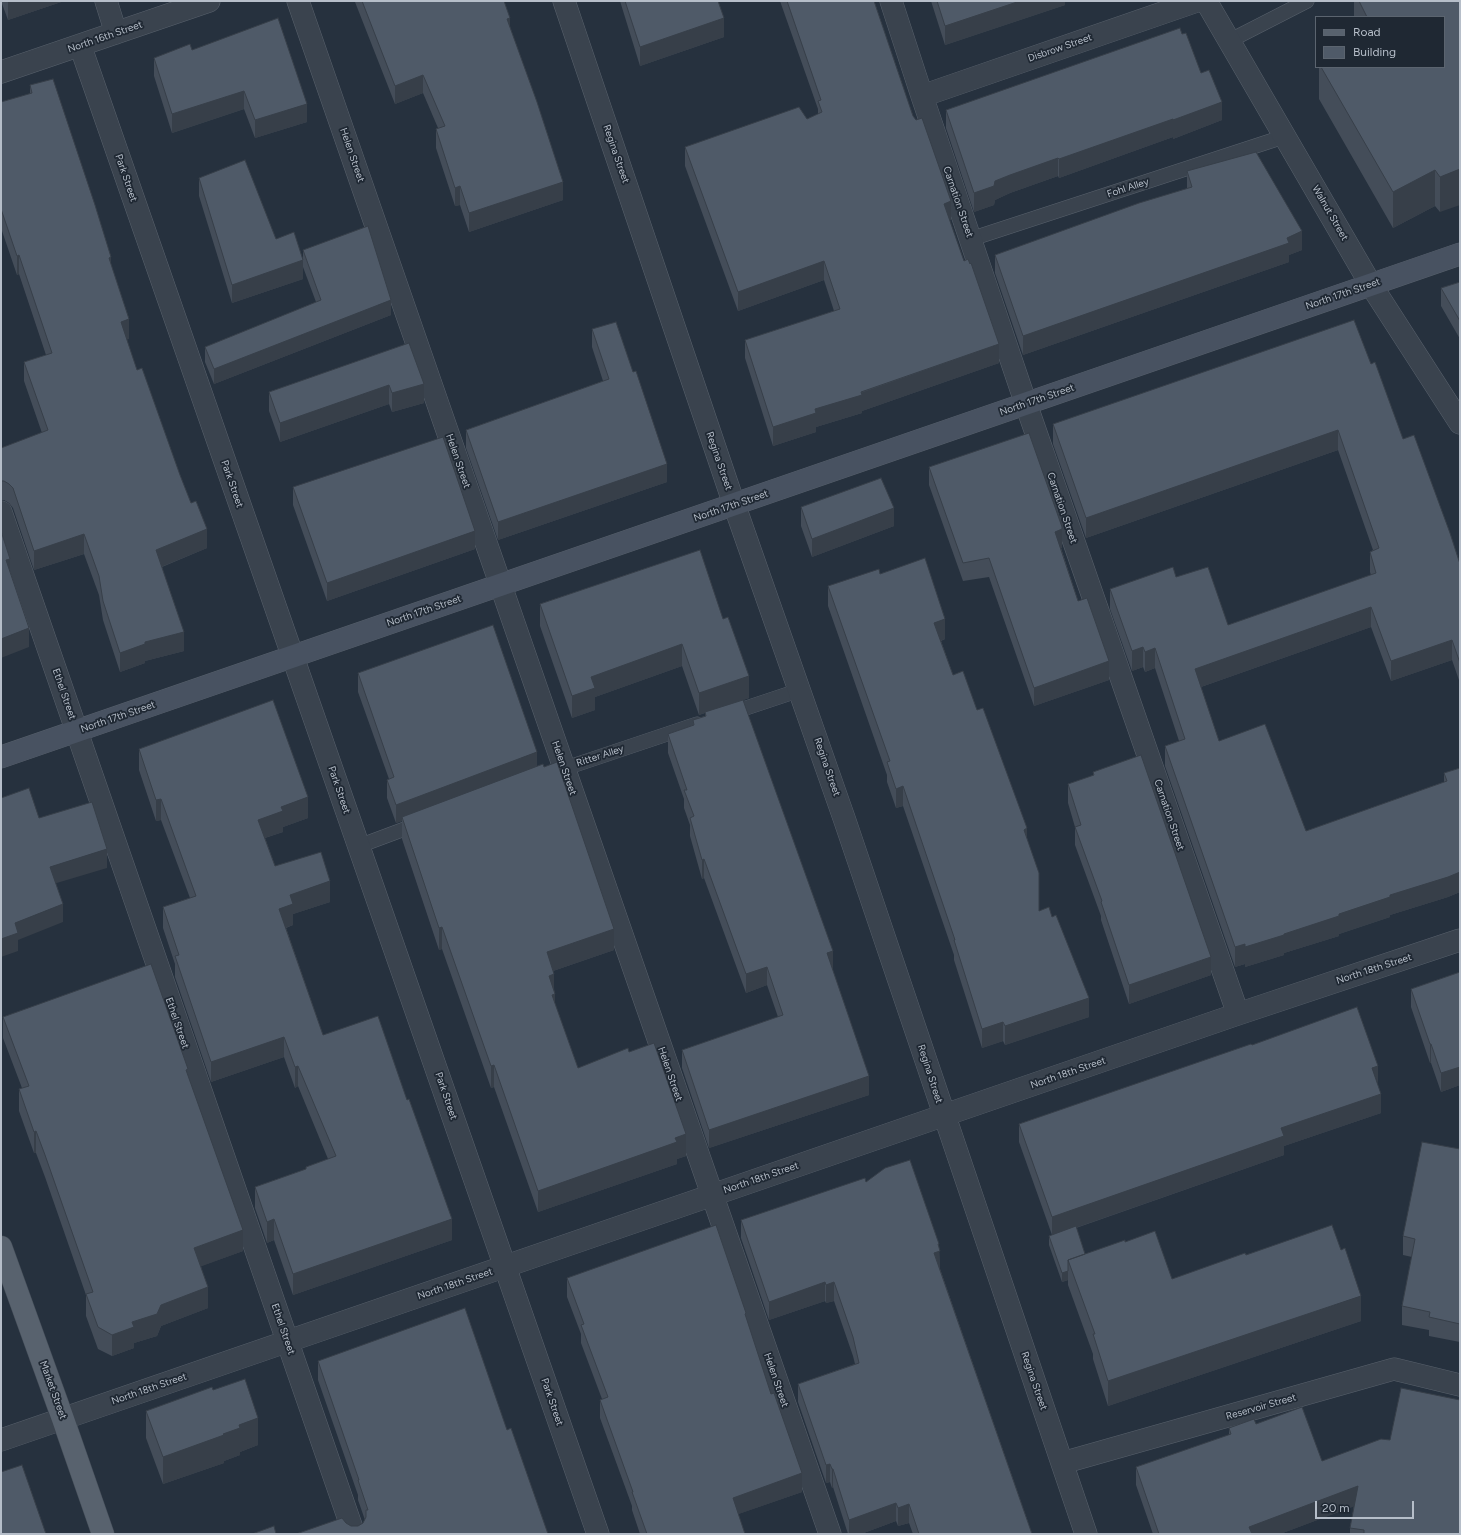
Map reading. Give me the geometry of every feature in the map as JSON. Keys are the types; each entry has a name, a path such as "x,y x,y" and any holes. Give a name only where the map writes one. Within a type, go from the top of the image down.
{"main road":[{"name":"North 17th Street","path":"1,757 1460,254"},
{"name":"Market Street","path":"1,1247 103,1534"}],"street":[{"path":"106,1 116,33"},
{"name":"North 16th Street","path":"1,72 209,1"},
{"name":"Helen Street","path":"298,1 830,1534"},
{"name":"Regina Street","path":"564,1 734,504 844,818 1086,1534"},
{"name":"Carnation Street","path":"891,1 1026,404 1238,1014"},
{"name":"Disbrow Street","path":"922,96 1197,1"},
{"name":"Walnut Street","path":"1206,1 1286,136 1371,285 1460,423"},
{"name":"Park Street","path":"80,45 598,1534"},
{"name":"Ethel Street","path":"1,512 354,1534"},
{"name":"North 18th Street","path":"1,1440 1238,1014 1460,940"},
{"name":"Reservoir Street","path":"1062,1463 1394,1369 1460,1385"}],"lane":[{"path":"1229,41 1307,1"},
{"name":"Fohl Alley","path":"971,239 1286,136"},
{"name":"Ritter Alley","path":"542,777 800,690"},
{"path":"359,846 432,819"}],"building":[{"path":"362,1 504,1 510,18 507,19 537,102 563,182 469,213 460,186 455,188 436,129 445,126 423,75 395,86"},
{"path":"625,1 718,1 724,18 640,47"},
{"path":"787,1 874,1 913,116 916,120 922,118 951,201 944,204 964,261 968,259 970,264 971,263 999,344 861,392 862,395 815,409 816,413 773,427 745,340 840,309 824,261 738,292 685,147 799,107 807,119 822,112 818,101 821,100"},
{"path":"937,1 1020,1 945,26"},
{"path":"1359,1 1460,1 1460,169 1440,177 1435,170 1393,192 1322,68 1445,68 1445,16 1366,16"},
{"path":"278,18 307,104 255,120 244,91 172,114 154,58 190,44 192,50"},
{"path":"1180,28 1182,34 1186,33 1201,73 1209,70 1222,102 1010,175 995,181 994,186 974,193 946,110"},
{"path":"53,79 95,205 111,257 109,258 129,319 121,322 137,370 142,368 191,503 196,501 207,529 156,550 184,632 145,642 145,644 120,653 103,601 99,576 84,534 34,551 13,488 4,481 1,481 1,448 48,430 24,362 52,353 19,255 17,256 1,209 1,102 32,93 30,85"},
{"path":"1256,152 1302,231 1287,238 1289,243 1023,336 995,255 1139,203 1192,187 1187,171"},
{"path":"245,160 276,239 294,232 303,260 232,285 199,178"},
{"path":"368,226 391,300 214,369 205,347 321,300 303,250"},
{"path":"1460,282 1460,321 1441,288"},
{"path":"1354,320 1371,364 1375,362 1403,439 1414,435 1460,564 1460,663 1452,640 1391,661 1371,607 1195,669 1219,741 1265,724 1306,831 1447,781 1444,773 1460,768 1460,872 1390,895 1390,897 1339,914 1339,916 1284,935 1245,947 1245,944 1235,947 1165,746 1185,739 1155,648 1145,652 1143,647 1132,651 1110,589 1173,567 1176,577 1208,567 1228,625 1376,573 1370,552 1379,548 1338,430 1086,518 1053,424"},
{"path":"616,322 633,372 636,371 667,464 498,522 466,430 609,379 592,329"},
{"path":"409,343 424,384 392,393 389,385 280,423 269,392"},
{"path":"1029,433 1062,527 1062,529 1055,532 1078,601 1087,598 1109,661 1034,688 989,558 963,563 929,467"},
{"path":"443,437 475,531 327,583 293,487"},
{"path":"881,478 894,508 812,539 801,507"},
{"path":"1,531 10,559 6,560 29,628 1,639"},
{"path":"700,550 723,619 728,617 749,676 699,693 682,644 591,677 595,688 572,696 540,604"},
{"path":"925,558 945,619 934,623 953,675 963,671 977,710 983,708 1027,828 1024,830 1039,873 1039,911 1049,907 1052,917 1056,915 1089,998 1005,1026 1003,1022 982,1029 955,940 903,786 896,789 887,762 890,761 828,586 879,569 880,574"},
{"path":"493,625 537,752 396,805 387,780 394,777 358,673"},
{"path":"273,700 308,797 281,807 283,811 258,820 275,866 321,852 330,881 290,895 293,904 279,909 323,1035 378,1016 407,1100 409,1099 452,1219 293,1274 274,1219 267,1222 255,1187 306,1169 306,1167 336,1156 298,1066 295,1067 284,1037 211,1062 175,956 179,955 163,907 196,896 161,799 156,800 139,749"},
{"path":"743,700 833,951 827,953 869,1076 709,1130 682,1050 783,1015 767,967 746,974 704,859 702,860 690,818 694,816 684,790 687,790 668,734 694,725 693,720 706,716 705,712"},
{"path":"1141,755 1211,957 1129,985 1101,902 1102,901 1075,827 1081,825 1068,784 1094,775 1093,772"},
{"path":"557,762 614,929 547,952 554,974 549,976 555,994 552,995 578,1068 628,1048 629,1052 654,1043 686,1134 675,1138 677,1142 538,1191 494,1065 491,1066 442,927 439,928 402,817 543,764 544,767"},
{"path":"29,788 39,818 92,802 107,849 50,867 63,904 15,923 18,933 1,939 1,798"},
{"path":"151,964 188,1069 186,1070 243,1230 194,1248 208,1287 161,1305 157,1314 132,1322 134,1327 112,1335 98,1327 86,1294 93,1292 45,1155 36,1131 34,1132 19,1089 29,1086 3,1017"},
{"path":"1460,972 1460,1067 1441,1073 1411,989"},
{"path":"1357,1007 1378,1066 1372,1068 1381,1094 1281,1128 1284,1136 1052,1217 1019,1124 1251,1044 1252,1045"},
{"path":"1422,1142 1460,1149 1460,1324 1429,1317 1430,1312 1402,1306 1415,1239 1403,1236"},
{"path":"910,1160 939,1244 940,1251 934,1253 1032,1534 919,1534 909,1504 898,1508 896,1503 849,1520 833,1469 830,1464 826,1465 798,1384 859,1363 853,1337 834,1282 826,1285 825,1282 769,1302 741,1220 865,1178 866,1182 885,1168"},
{"path":"716,1225 746,1313 745,1314 771,1394 774,1393 802,1473 733,1498 745,1534 647,1534 600,1400 608,1397 581,1325 584,1324 567,1278"},
{"path":"1332,1225 1341,1250 1345,1248 1361,1296 1108,1381 1093,1334 1095,1334 1068,1260 1155,1231 1172,1279 1245,1253 1246,1255"},
{"path":"1076,1226 1085,1254 1068,1260 1068,1271 1062,1273 1049,1236"},
{"path":"465,1308 507,1430 511,1428 548,1534 296,1534 342,1518 351,1526 358,1526 363,1523 366,1517 366,1510 368,1510 318,1361"},
{"path":"245,1379 258,1418 239,1425 240,1428 223,1434 224,1435 163,1457 146,1411 212,1387 213,1390"},
{"path":"1401,1388 1460,1400 1460,1534 1364,1534 1364,1530 1350,1528 1358,1486 1249,1527 1252,1534 1159,1534 1136,1467 1231,1434 1229,1428 1254,1419 1256,1424 1302,1407 1322,1461 1381,1439 1390,1440"},
{"path":"22,1465 46,1534 1,1534 1,1472"},
{"path":"274,1526 276,1534 252,1534"}]}
